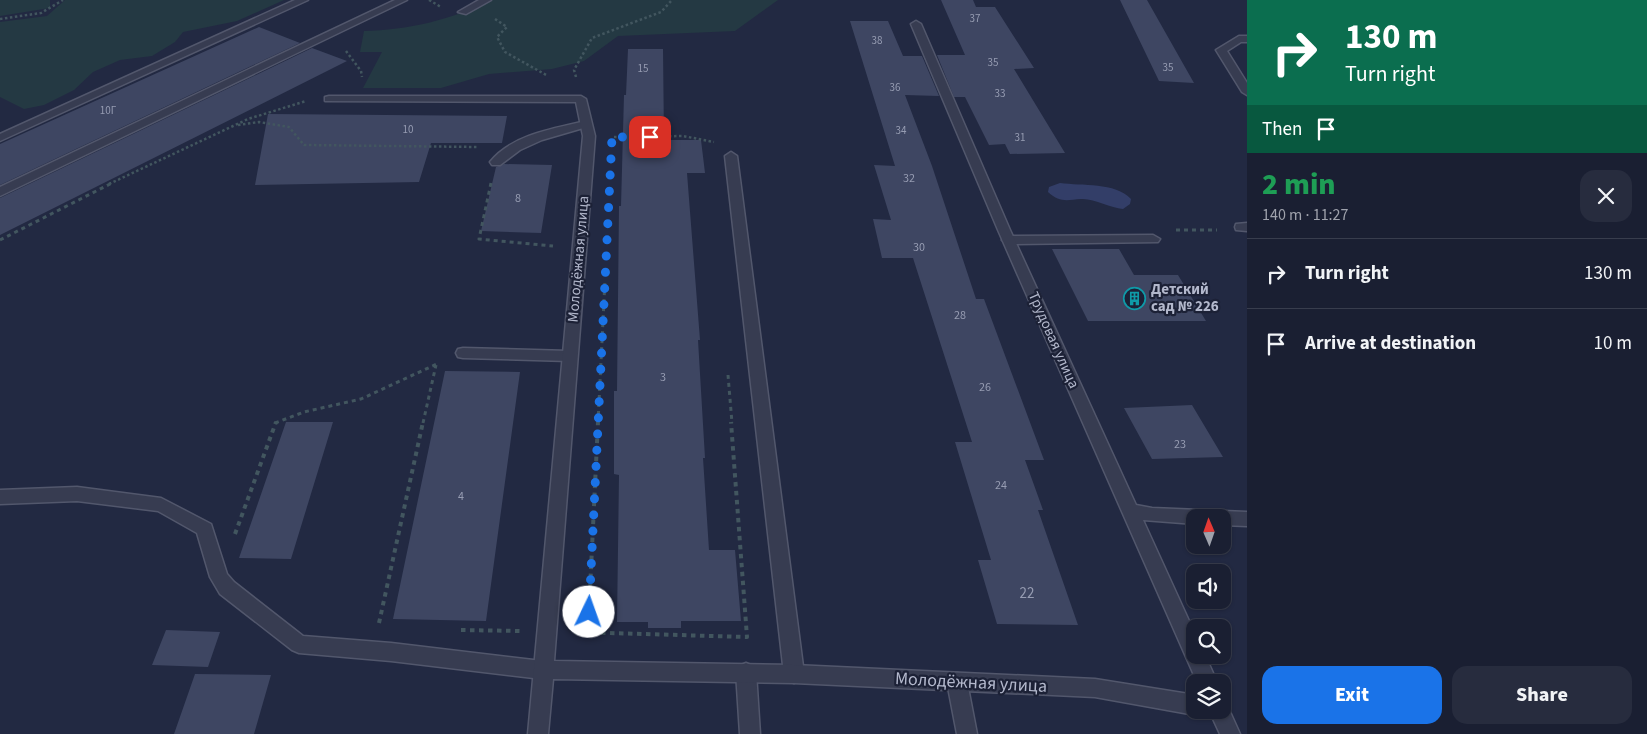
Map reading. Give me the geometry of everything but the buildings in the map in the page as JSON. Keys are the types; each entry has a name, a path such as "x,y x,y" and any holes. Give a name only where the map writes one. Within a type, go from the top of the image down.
{"street":[{"path":"0,138 303,0"},
{"path":"0,192 402,0"},
{"path":"463,12 486,0"},
{"name":"Трудовая улица","path":"916,24 1009,240 1186,634"},
{"path":"1246,92 1221,50 1239,39 1247,39"},
{"path":"329,99 581,99"},
{"name":"Молодёжная улица","path":"538,734 588,130 581,99"},
{"path":"496,162 506,152 539,138 588,130"},
{"path":"731,156 794,674"},
{"path":"1009,240 1153,240"},
{"path":"463,353 569,356"},
{"path":"0,497 77,494 161,505 205,529 219,577 227,588 299,644 373,650 542,670"},
{"path":"1132,511 1152,515 1186,517"},
{"path":"1231,518 1247,519"},
{"name":"Молодёжная улица","path":"542,670 746,672 1095,688 1186,703"},
{"path":"746,672 750,734"},
{"path":"957,682 967,734"},
{"path":"1223,719 1230,734"}],"path":[{"path":"0,19 41,13 63,0"},
{"path":"429,0 445,9 492,17 507,27 497,38 505,52 568,89 581,99"},
{"path":"581,99 574,70 592,38 661,12 672,0"},
{"path":"320,39 347,51 361,70 369,99"},
{"path":"0,240 230,126 292,103 329,99"},
{"path":"230,126 259,122 289,127 304,145 516,148"},
{"path":"588,130 612,137 711,139 731,156"},
{"path":"612,137 612,147"},
{"path":"496,162 479,239 568,248 578,260"},
{"path":"588,632 606,276"},
{"path":"219,577 276,422 304,412 361,400 463,353"},
{"path":"373,650 436,365"},
{"path":"456,630 747,637 728,369"}],"shaded area":[{"path":"0,0 50,0 50,8 0,16"},
{"path":"65,0 284,0 237,21 183,32 175,42 152,56 120,60 93,72 74,90 44,105 24,109 0,97 0,22 47,16"},
{"path":"491,0 778,0 735,31 618,36 584,61 552,69 489,74 441,88 363,88 382,52 360,52 364,31 396,29 429,23 461,13"}],"water":[{"path":"1060,183 1107,187 1131,199 1130,204 1123,209 1086,199 1068,200 1056,198 1048,192 1049,187"}],"place":[{"name":"Детский сад № 226","path":"1135,298"}],"route":[{"path":"589,612 612,137 650,137"}]}
